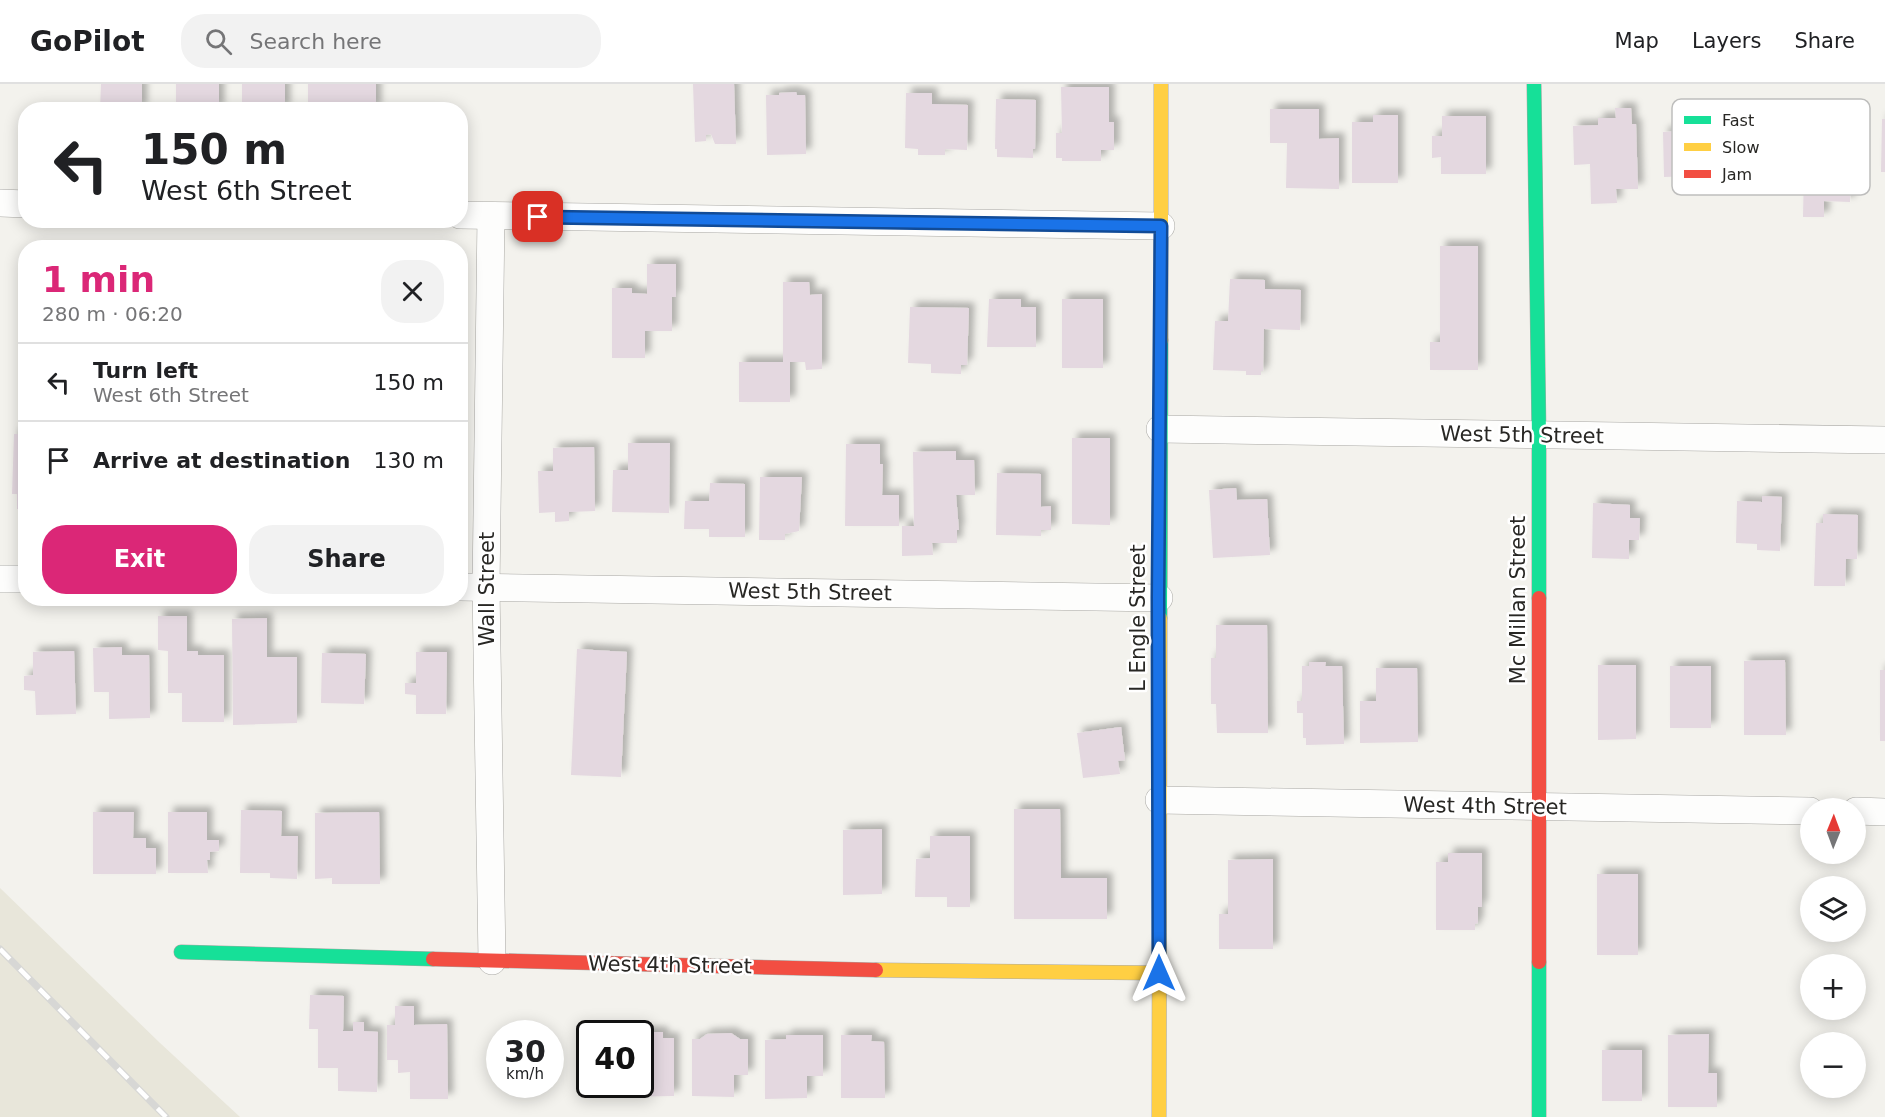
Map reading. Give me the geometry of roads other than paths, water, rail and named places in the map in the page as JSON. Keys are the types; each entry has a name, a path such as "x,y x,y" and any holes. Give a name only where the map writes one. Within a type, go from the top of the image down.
{"street":[{"name":"L Engle Street","path":"1159,1117 1158,598 1161,84"},
{"name":"Mc Millan Street","path":"1534,84 1539,436 1539,1117"},
{"path":"0,203 18,204"},
{"path":"468,215 1161,226"},
{"name":"Wall Street","path":"491,216 473,587 492,962"},
{"name":"West 5th Street","path":"1160,429 1885,440"},
{"path":"0,579 18,579"},
{"name":"West 5th Street","path":"473,587 1158,598"},
{"name":"West 4th Street","path":"1159,800 1800,811"},
{"path":"1866,811 1885,812"},
{"name":"West 4th Street","path":"181,952 492,962 927,971 1159,973"}],"railway":[{"path":"0,949 166,1117"}]}
